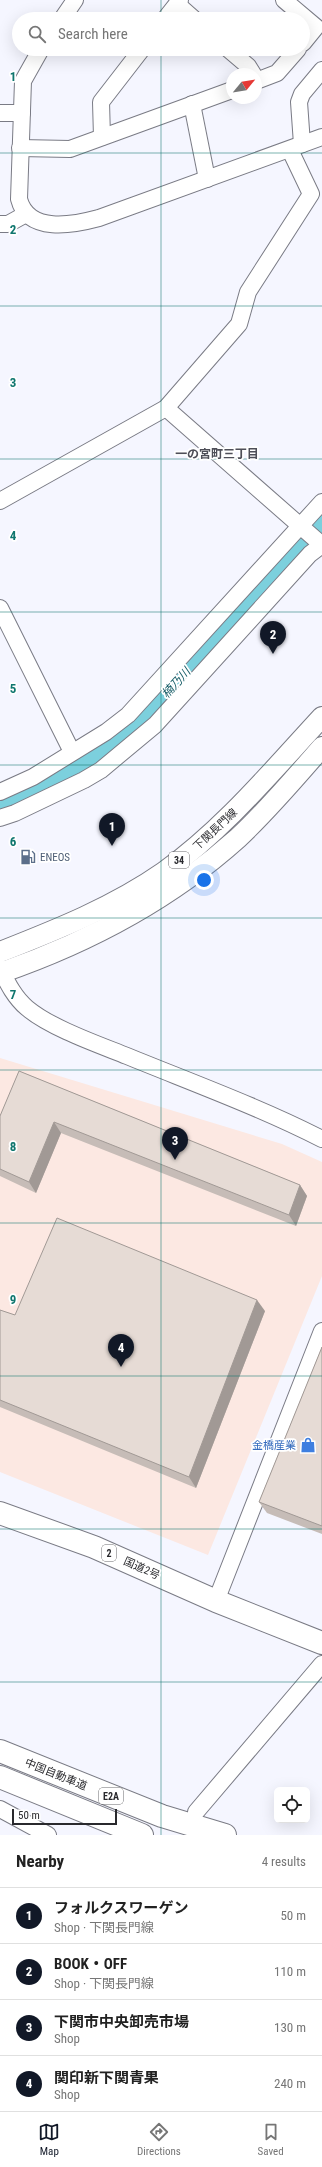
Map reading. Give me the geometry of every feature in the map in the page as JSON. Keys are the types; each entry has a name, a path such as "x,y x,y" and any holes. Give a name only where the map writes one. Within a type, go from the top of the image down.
{"highway":[{"name":"国道2号","path":"0,1513 94,1547 216,1601 322,1643"},
{"name":"国道2号","path":"0,1529 216,1601"},
{"name":"中国自動車道","path":"0,1751 162,1816 226,1835"},
{"name":"E2A","path":"0,1777 142,1835"}],"main road":[{"name":"下関長門線","path":"0,952 86,916 163,873 231,816 322,717"},
{"name":"下関長門線","path":"1,971 120,922 181,882 239,837 322,747"}],"street":[{"path":"67,12 75,0"},
{"path":"284,0 298,12"},
{"path":"170,12 178,2 187,12"},
{"path":"310,22 316,27 310,34"},
{"path":"37,56 23,81 19,199 21,208 26,214 40,223 62,224 88,221 322,137"},
{"path":"102,137 101,102 137,56"},
{"path":"236,56 249,68"},
{"path":"262,77 277,73 292,56"},
{"path":"0,501 166,408 239,324 248,292 311,194 296,147 299,102 302,94 322,70"},
{"path":"20,148 70,149 226,92"},
{"path":"192,104 207,179"},
{"path":"0,113 22,113"},
{"path":"0,224 8,224 26,214"},
{"path":"0,818 16,813 84,780 101,770 155,726 310,554 321,544 166,408"},
{"path":"0,792 33,777 106,732 128,715 303,527 322,502"},
{"path":"0,608 72,752"},
{"path":"1,971 13,993 26,1007 40,1018 101,1046 284,1120 322,1139"},
{"path":"216,1601 322,1331"},
{"path":"196,1812 322,1664"},
{"path":"0,1809 48,1835"}],"shaded area":[{"path":"0,1058 282,1144 322,1162 322,1276 208,1555 0,1472"}],"building":[{"path":"19,1071 300,1185 289,1215 54,1122 29,1182 0,1169 0,1116"},
{"path":"57,1218 257,1300 189,1477 0,1400 0,1310 15,1315"},
{"name":"金橋産業","path":"322,1347 322,1526 259,1502"}],"waterway":[{"name":"楠乃川","path":"0,805 43,787 92,758 148,714 322,522"}],"place":[{"name":"BOOK・OFF","path":"273,654"},
{"name":"フォルクスワーゲン","path":"112,846"},
{"name":"ENEOS","path":"28,857"},
{"name":"下関市中央卸売市場","path":"175,1160"},
{"name":"関印新下関青果","path":"121,1367"},
{"name":"金橋産業","path":"308,1445"}],"district":[{"name":"一の宮町三丁目","path":"217,454"}]}
